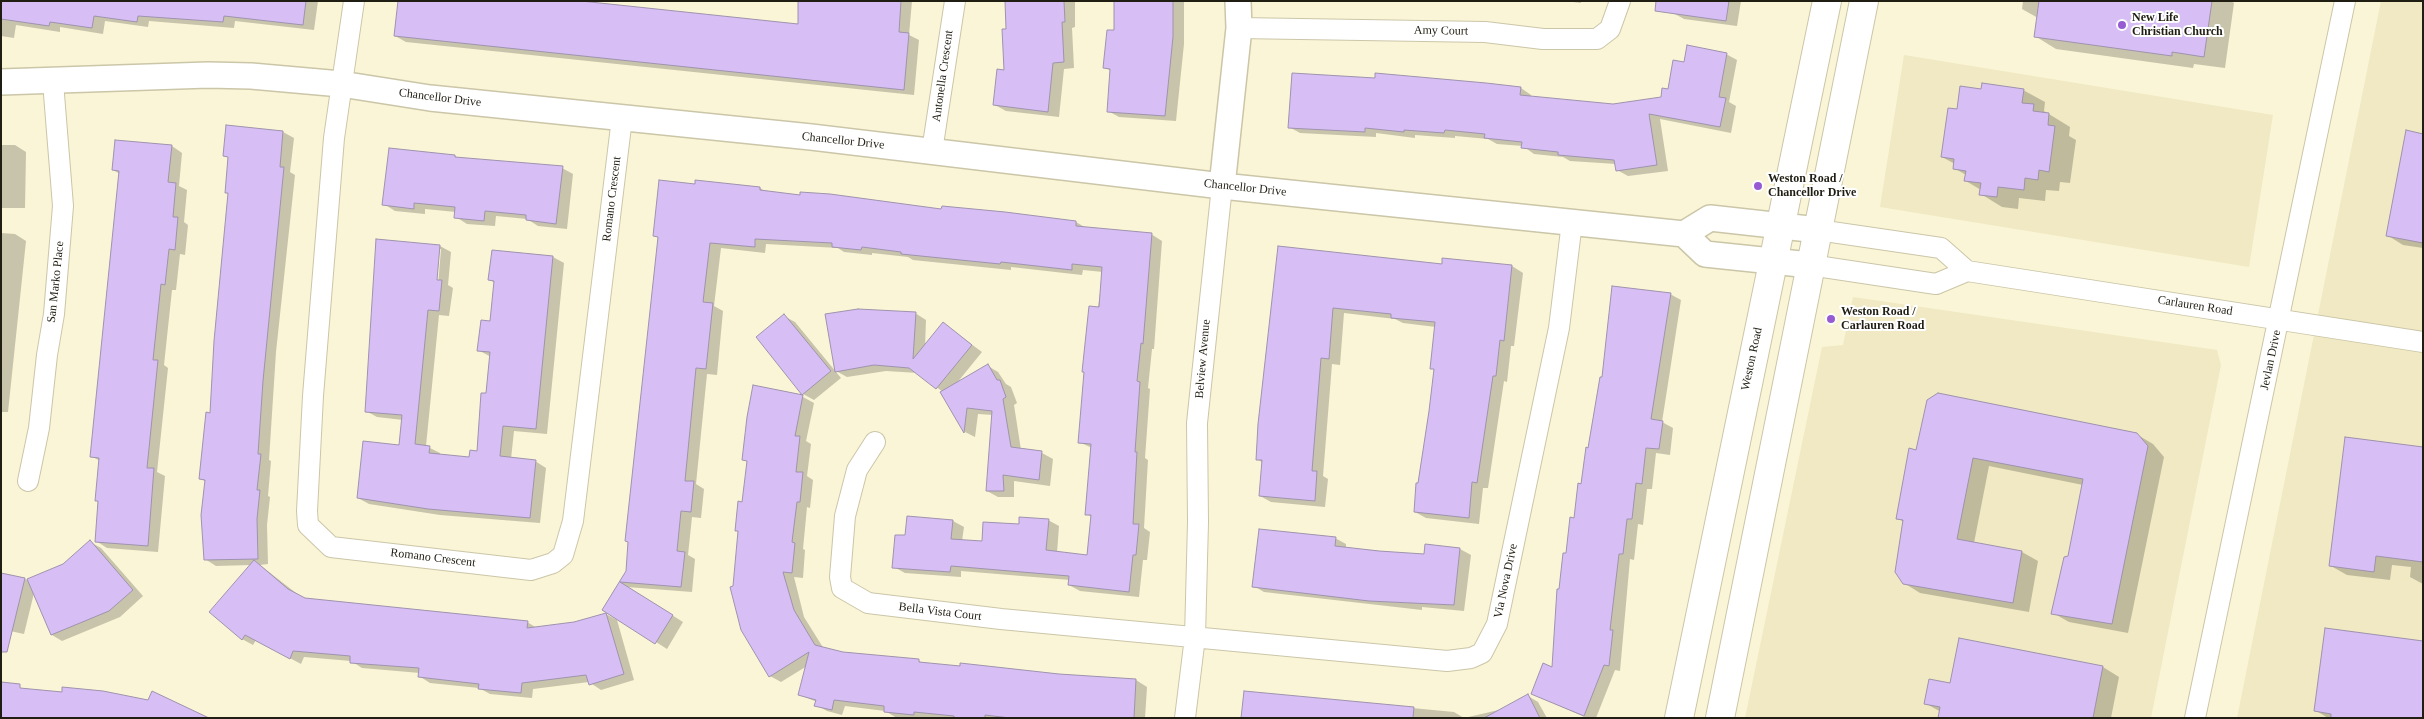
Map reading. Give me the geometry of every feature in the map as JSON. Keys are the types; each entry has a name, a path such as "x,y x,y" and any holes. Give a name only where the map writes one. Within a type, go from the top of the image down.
{"main road":[{"name":"Weston Road","path":"1679,718 1826,1"},
{"path":"1720,718 1864,1"}],"street":[{"path":"341,84 354,1"},
{"name":"Antonella Crescent","path":"932,151 955,1"},
{"name":"Belview Avenue","path":"1185,718 1195,637 1198,522 1197,423 1240,28 1238,1"},
{"name":"Amy Court","path":"1240,28 1485,32 1543,39 1597,39 1610,28 1620,1"},
{"name":"Jevlan Drive","path":"2195,718 2280,320 2345,1"},
{"name":"Chancellor Drive","path":"1,82 53,82 208,75 341,84 430,98 932,151 1222,186 1684,234"},
{"name":"San Marko Place","path":"28,481 39,428 47,355 54,314 63,206 53,82"},
{"name":"Romano Crescent","path":"341,84 314,386 307,511 308,525 332,546 532,570 553,563 563,554 574,521 622,118"},
{"path":"1710,218 1818,230 1941,248 1967,271 1936,284 1810,265 1705,254 1684,234 1710,218"},
{"name":"Via Nova Drive","path":"1195,637 1447,661 1470,658 1482,653 1497,624 1557,338 1572,222"},
{"name":"Carlauren Road","path":"1967,271 2423,342"},
{"name":"Bella Vista Court","path":"875,442 857,470 845,516 840,577 842,588 849,594 868,603 1001,619 1195,637"}],"shaded area":[{"path":"2381,1 2423,1 2423,718 2237,718"},
{"path":"1904,55 2273,115 2249,267 1880,207"},
{"path":"1853,297 2217,350 2221,365 2151,718 1745,718 1822,347 1843,345"}],"building":[{"path":"1,1 306,1 303,25 224,16 223,22 138,16 137,22 94,16 92,28 50,22 49,26 1,19"},
{"path":"398,1 581,1 798,24 798,1 901,1 899,32 909,33 904,90 394,36"},
{"path":"1005,1 1064,1 1065,22 1062,22 1064,62 1053,63 1048,112 993,105 997,69 1004,70 1002,29 1006,29"},
{"path":"1114,1 1173,1 1173,37 1165,116 1107,112 1110,69 1103,68 1107,30 1114,30"},
{"path":"1656,1 1729,1 1726,21 1655,11"},
{"name":"New Life Christian Church","path":"2039,1 2212,1 2204,57 2172,52 2172,56 2034,37"},
{"path":"1687,45 1727,53 1719,97 1726,98 1720,127 1649,114 1657,165 1616,171 1614,160 1558,155 1558,152 1521,148 1522,142 1484,138 1485,134 1445,130 1444,133 1404,130 1404,132 1365,128 1365,132 1288,128 1292,73 1375,78 1375,73 1486,83 1521,87 1520,95 1613,104 1661,97 1662,88 1668,89 1673,60 1684,62"},
{"path":"1982,83 2024,89 2022,103 2034,104 2033,111 2049,113 2048,125 2055,126 2049,172 2039,170 2038,180 2025,178 2024,190 1998,187 1997,197 1979,195 1981,183 1964,181 1966,171 1953,169 1954,159 1941,157 1948,108 1957,109 1960,86 1981,89"},
{"path":"226,125 283,131 280,167 284,167 263,381 258,454 261,454 257,490 260,490 257,519 258,559 204,560 201,515 205,480 199,479 206,412 210,413 214,341 228,193 225,193 228,157 223,156"},
{"path":"2406,130 2423,134 2423,243 2386,236"},
{"path":"115,140 172,145 168,182 176,183 173,217 178,217 175,250 169,249 165,285 161,284 153,360 158,360 147,468 154,468 148,546 95,542 98,501 95,501 99,458 90,457 119,171 112,170"},
{"path":"389,148 455,155 455,157 563,166 556,224 526,220 526,215 485,211 484,221 454,218 455,207 414,203 414,209 382,205"},
{"path":"659,180 695,184 695,180 760,187 760,190 800,195 800,192 830,194 941,209 942,206 1005,212 1076,221 1076,226 1152,233 1143,344 1141,343 1137,381 1140,382 1135,452 1137,452 1133,524 1139,524 1136,555 1133,555 1129,592 1068,585 1069,576 951,566 950,572 892,568 895,535 905,535 907,516 953,520 951,539 982,541 983,522 1019,524 1019,517 1049,519 1046,550 1087,555 1091,515 1085,515 1091,444 1078,443 1084,372 1082,372 1089,306 1099,307 1102,267 1072,264 1072,270 901,254 901,252 862,247 861,250 832,247 832,243 755,239 755,247 710,243 703,302 713,303 706,369 696,368 685,481 694,481 691,512 681,511 677,551 685,552 681,587 620,582 673,615 655,644 602,610 626,571 628,542 625,541 658,237 653,236"},
{"path":"376,239 440,245 437,280 442,280 439,311 428,310 415,444 430,446 429,453 469,457 470,450 477,451 481,393 486,393 490,352 477,351 481,320 490,321 494,281 488,280 492,250 553,256 536,429 503,426 500,456 536,460 530,518 428,509 357,498 363,441 399,445 402,415 365,412"},
{"path":"1278,246 1442,264 1442,258 1512,265 1504,341 1500,340 1496,376 1493,376 1477,483 1472,482 1469,518 1414,512 1416,483 1418,483 1434,369 1430,369 1435,322 1391,318 1391,314 1333,308 1329,359 1321,358 1312,471 1317,471 1315,501 1259,496 1262,460 1256,460 1258,424"},
{"path":"1612,286 1671,293 1651,419 1663,421 1659,449 1646,448 1642,484 1636,483 1632,519 1627,519 1623,554 1619,554 1610,630 1613,630 1609,666 1604,665 1584,716 1531,694 1543,663 1552,667 1557,589 1559,589 1563,553 1566,553 1570,517 1574,518 1578,483 1581,484 1586,447 1588,448 1600,377 1602,377"},
{"path":"858,309 916,312 913,359 943,322 972,345 936,389 909,368 874,365 835,372 825,314"},
{"path":"784,314 831,371 802,395 756,337"},
{"path":"988,364 997,380 1000,380 1006,397 1003,399 1011,447 1042,451 1039,480 1003,475 1004,491 986,491 992,411 967,408 964,433 940,392"},
{"path":"753,385 803,395 795,436 800,436 796,472 803,472 800,502 797,502 792,542 795,543 792,573 783,572 794,610 815,645 843,652 919,659 919,662 960,666 960,663 1059,674 1136,679 1134,718 1010,718 985,715 985,718 954,718 954,716 914,712 914,715 884,712 884,706 834,700 832,710 814,706 816,700 798,695 809,652 769,677 741,630 730,587 733,586 738,531 735,531 738,501 742,502 747,461 742,460"},
{"path":"1938,393 2137,433 2148,446 2112,624 2051,614 2064,557 2068,556 2083,479 1973,458 1957,539 2022,551 2013,603 1903,584 1895,572 1903,520 1896,519 1909,448 1916,450 1927,400"},
{"path":"2345,437 2423,447 2423,562 2376,556 2374,572 2329,566"},
{"path":"1259,529 1336,537 1335,546 1379,551 1424,554 1425,544 1460,548 1454,605 1369,601 1252,587"},
{"path":"90,540 133,590 109,611 51,635 27,579 63,564"},
{"path":"254,560 288,589 305,598 528,621 527,628 574,622 606,613 624,674 589,685 586,675 522,683 521,693 478,689 479,684 418,677 419,668 350,663 350,656 293,651 290,659 245,635 242,640 209,612"},
{"path":"1,573 25,578 7,652 1,652"},
{"path":"2325,628 2423,641 2423,718 2331,718 2331,714 2314,711"},
{"path":"1959,638 2103,666 2093,718 1938,718 1940,707 1924,704 1929,679 1950,683"},
{"path":"1,682 20,684 20,688 62,692 62,687 103,691 148,700 152,691 209,718 1,718"},
{"path":"1244,691 1414,707 1413,718 1241,718"},
{"path":"1528,694 1540,718 1484,718"}],"place":[{"name":"New Life Christian Church","path":"2122,25"},
{"name":"Weston Road / Chancellor Drive","path":"1758,186"},
{"name":"Weston Road / Carlauren Road","path":"1831,319"}]}
